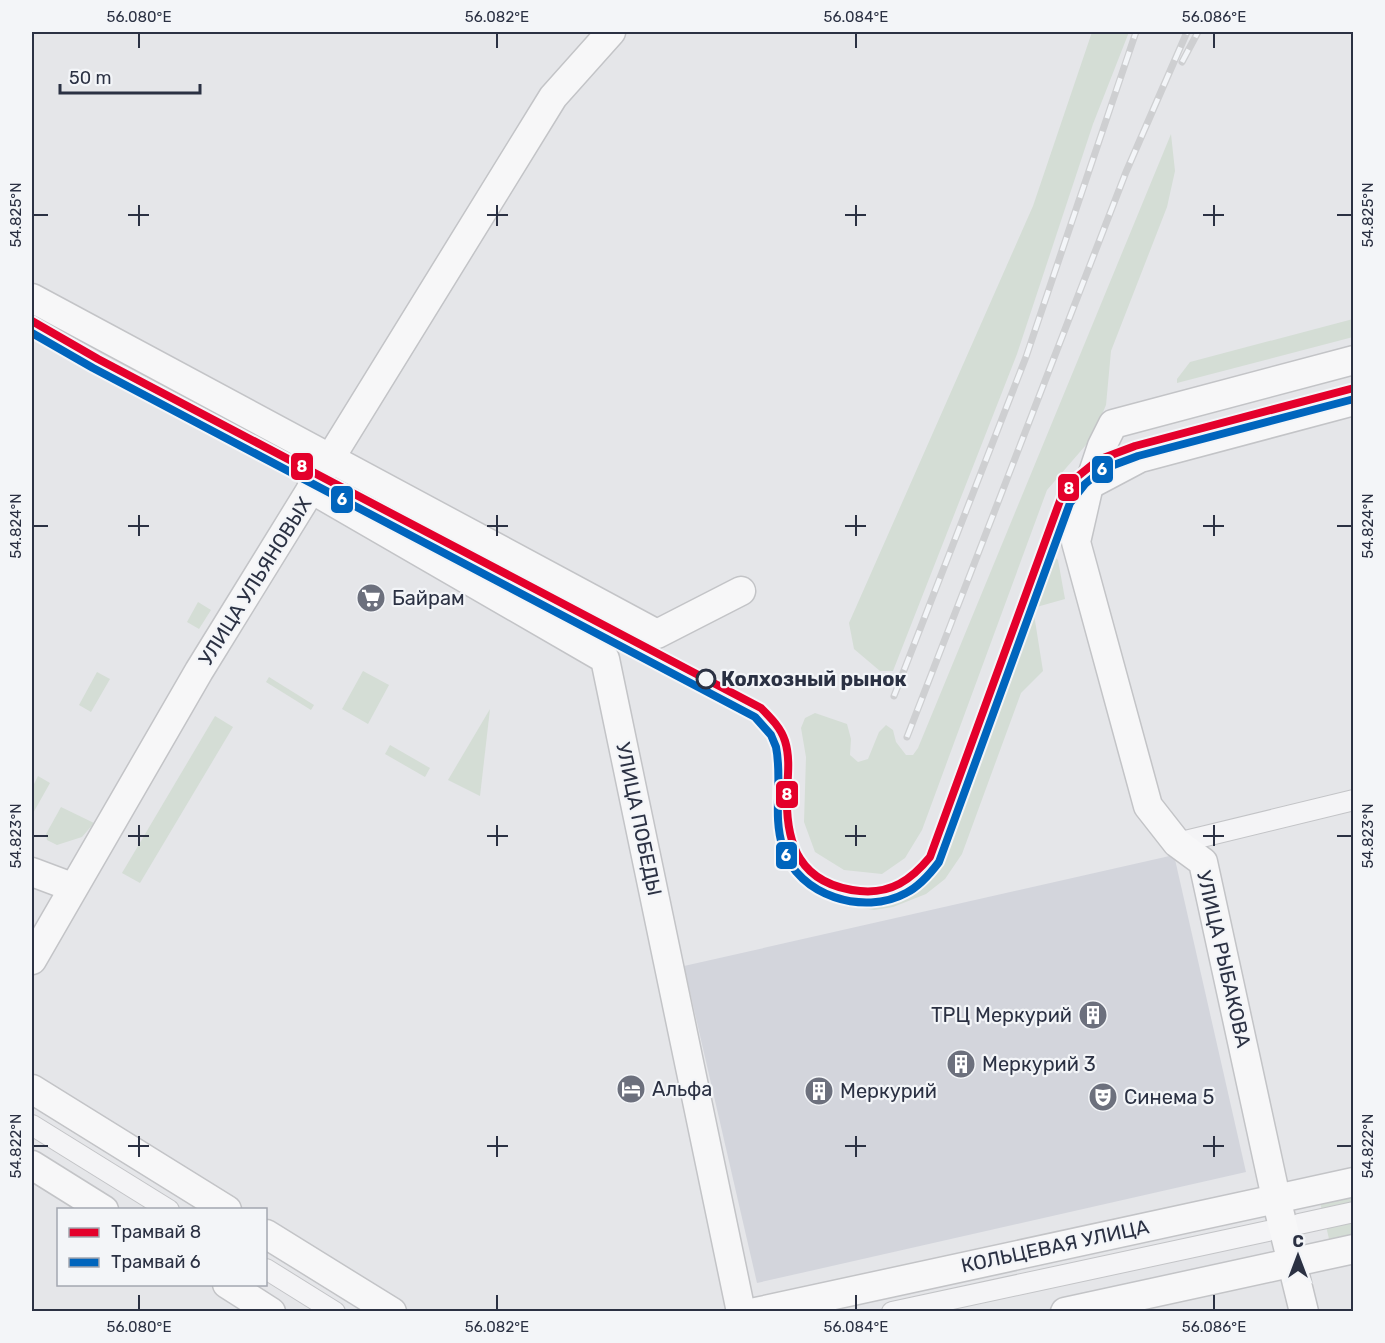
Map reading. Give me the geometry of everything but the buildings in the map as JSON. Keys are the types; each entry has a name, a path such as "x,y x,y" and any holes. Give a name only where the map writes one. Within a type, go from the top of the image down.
{"street":[{"name":"УЛИЦА УЛЬЯНОВЫХ","path":"32,960 72,887 199,671 554,97 612,32"},
{"path":"32,298 657,634 741,591"},
{"name":"УЛИЦА РЫБАКОВА","path":"1304,1311 1276,1198 1203,862 1177,843 1148,806 1076,542 1089,485 1102,446 1113,424 1353,360"},
{"path":"1089,485 1140,458 1353,401"},
{"name":"УЛИЦА ПОБЕДЫ","path":"311,489 605,659 741,1311"},
{"path":"1177,843 1353,800"},
{"path":"32,872 72,887"},
{"path":"32,1089 224,1208"},
{"path":"32,1125 167,1208"},
{"path":"32,1165 102,1208"},
{"name":"КОЛЬЦЕВАЯ УЛИЦА","path":"756,1311 1353,1182"},
{"path":"1299,1224 1353,1212"},
{"path":"892,1311 1268,1231"},
{"path":"267,1235 392,1311"},
{"path":"1065,1311 1353,1249"},
{"path":"267,1270 335,1311"},
{"path":"230,1286 271,1311"}],"shaded area":[{"path":"1092,32 1129,32 1093,124 1017,354 893,671 880,671 854,649 849,623 1033,206"},
{"path":"1171,134 1175,171 1167,207 1111,351 1106,405 1092,438 1047,490 922,830 905,858 882,874 844,870 815,852 804,822 806,757 801,728 805,718 815,713 847,724 851,739 850,755 858,762 868,759 879,732 886,725 893,730 896,742 906,755 913,755 918,748"},
{"path":"1353,319 1353,337 1177,383 1177,379 1190,362"},
{"path":"1048,550 1058,560 1065,599 1033,608 1043,671 1021,693 962,854 945,879 926,894 893,907 874,910 862,908 906,891 930,868 937,856"},
{"path":"198,602 211,610 199,629 187,622"},
{"path":"363,671 389,685 368,724 342,709"},
{"path":"97,672 110,679 91,712 79,705"},
{"path":"269,677 314,705 311,710 266,682"},
{"path":"490,709 480,796 448,780"},
{"path":"215,716 233,727 140,883 122,873"},
{"path":"390,745 430,768 425,777 385,754"},
{"path":"38,776 50,783 32,815 32,788"},
{"path":"61,807 94,823 82,837 57,845 47,840 46,834"},
{"path":"1174,855 1246,1172 757,1283 684,966"},
{"path":"1353,1195 1353,1208 1323,1215 1320,1202"},
{"path":"1353,1221 1353,1234 1329,1239 1326,1226"}],"railway":[{"path":"894,696 1026,357 1136,32"},
{"path":"907,737 1126,172 1187,32"},
{"path":"1182,62 1198,32"}],"tram line":[{"name":"8","path":"32,321 98,359 761,708 778,727 787,747 789,829 800,859 810,871 823,880 840,887 860,891 881,890 900,884 930,857 1061,498 1077,477 1098,460 1135,446 1354,388"},
{"name":"6","path":"32,333 93,368 755,717 771,735 776,747 778,823 783,848 791,865 803,879 817,889 853,902 889,900 906,893 920,883 939,862 1070,503 1085,484 1103,469 1138,456 1354,399"}],"place":[{"name":"Байрам","path":"371,598"},
{"name":"Колхозный рынок","path":"706,679"},
{"name":"ТРЦ Меркурий","path":"1093,1015"},
{"name":"Меркурий 3","path":"961,1064"},
{"name":"Альфа","path":"631,1089"},
{"name":"Меркурий","path":"819,1091"},
{"name":"Синема 5","path":"1103,1097"}]}
